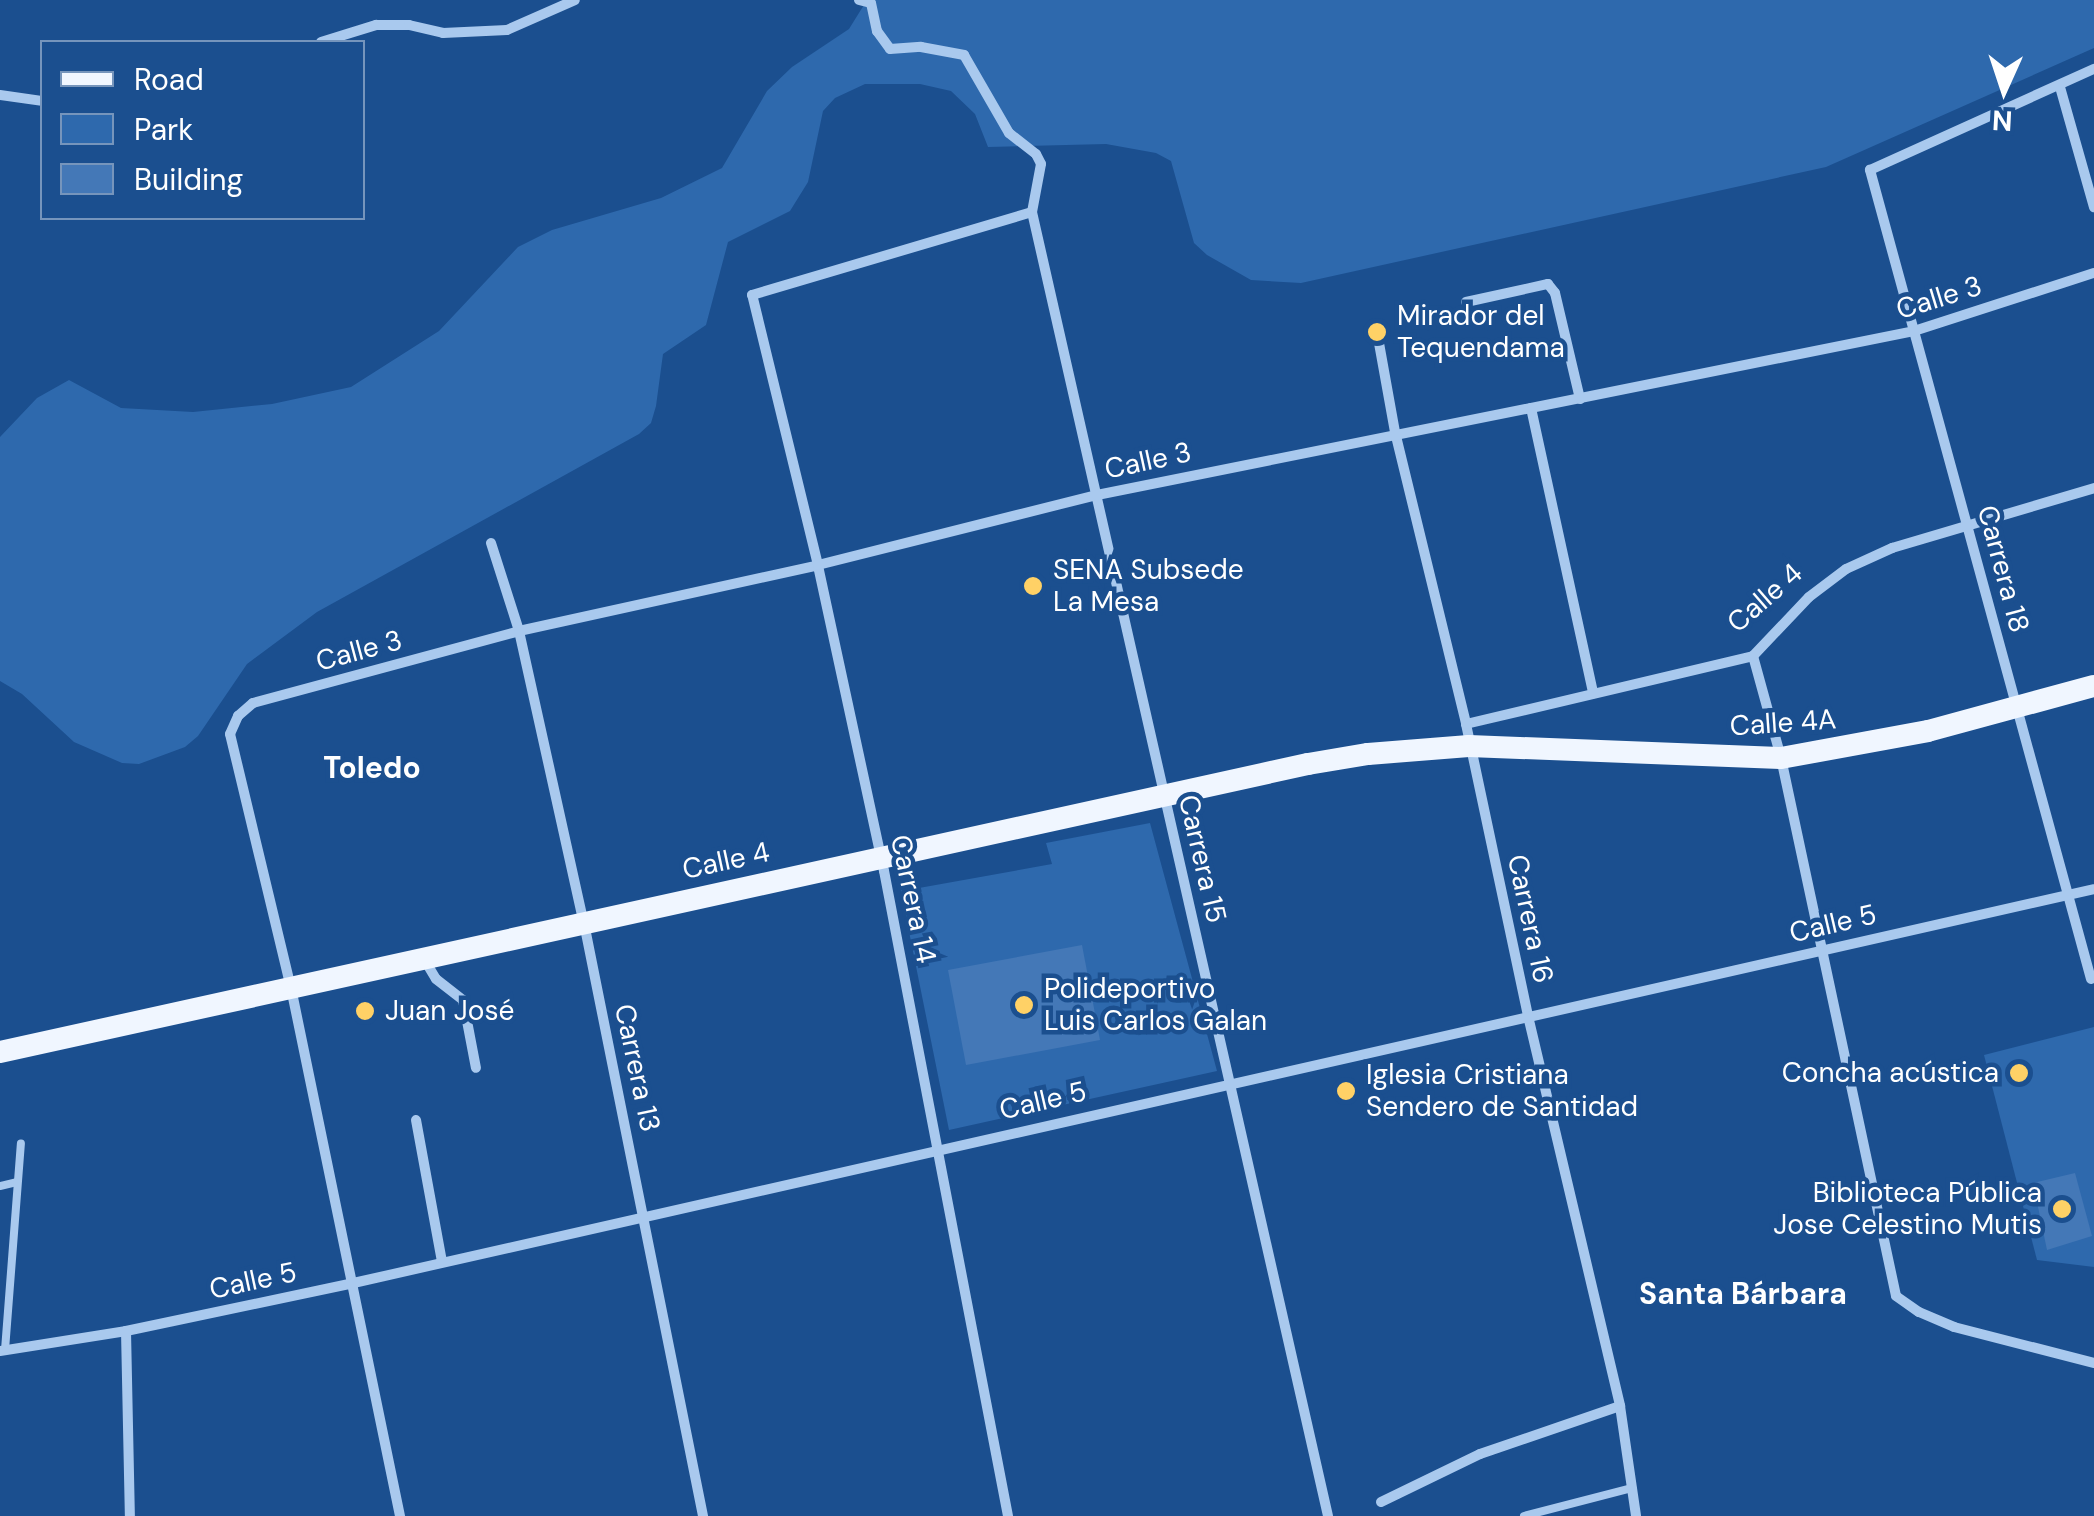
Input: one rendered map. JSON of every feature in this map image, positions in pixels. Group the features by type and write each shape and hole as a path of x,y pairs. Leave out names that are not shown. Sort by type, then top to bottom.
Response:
{"main road":[{"name":"Calle 4A","path":"1468,735 1782,758 1928,731 2094,686"},
{"name":"Calle 4","path":"0,1052 1164,794 1468,735"}],"street":[{"path":"327,40 376,25 443,33 506,30 575,0"},
{"path":"859,0 871,3 877,31 890,49 920,47 964,56 1009,133 1036,154 1041,164 1032,212"},
{"path":"2094,69 2060,87 2094,207"},
{"name":"Carrera 18","path":"2060,87 1870,170 2091,979"},
{"path":"0,95 40,101"},
{"name":"Carrera 14","path":"1008,1516 881,857 818,564 752,295 1032,212"},
{"name":"Carrera 15","path":"1032,212 1328,1516"},
{"name":"Calle 3","path":"291,988 230,734 238,716 253,703 519,631 818,564 1096,494 1914,331 2094,272"},
{"path":"1466,302 1548,284 1554,292 1580,399"},
{"name":"Carrera 16","path":"1376,332 1395,432 1620,1406 1636,1516"},
{"path":"1531,408 1593,693"},
{"name":"Calle 4","path":"1468,735 1593,693 1753,656 1809,597 1846,569 1892,548 2094,488"},
{"name":"Carrera 13","path":"492,543 519,631 584,923 646,1216 703,1516"},
{"path":"1753,656 1782,758 1896,1296 1919,1312 1954,1326 2094,1363"},
{"name":"Calle 5","path":"2,1351 126,1331 349,1284 2094,889"},
{"path":"424,958 436,979 462,1000 476,1068"},
{"path":"291,988 349,1284 400,1516"},
{"path":"416,1120 442,1262"},
{"path":"126,1331 130,1516"},
{"path":"1381,1502 1480,1454 1620,1406"}],"lane":[{"path":"2,1351 21,1144"},
{"path":"0,1186 16,1182"},
{"path":"1524,1516 1632,1488"}],"green space":[{"path":"867,0 2094,0 2094,48 1826,167 1301,283 1251,280 1207,255 1194,243 1171,161 1156,153 1106,144 988,147 975,114 951,91 920,84 865,84 835,98 823,111 808,182 790,211 728,242 706,325 663,354 651,423 639,434 317,612 247,664 198,736 185,747 139,764 122,763 74,742 22,694 0,681 0,437 37,398 69,380 121,408 193,412 272,404 351,387 439,331 518,247 552,230 661,198 722,168 767,91 792,67 849,29"},
{"path":"1150,823 1217,1071 949,1130 897,872 914,868 919,888 1052,864 1046,843"},
{"path":"2094,1027 2094,1267 2037,1260 1984,1055"}],"building":[{"name":"Polideportivo Luis Carlos Galan","path":"1082,945 1100,1040 966,1065 948,970"},
{"name":"Biblioteca Pública Jose Celestino Mutis","path":"2075,1173 2092,1236 2047,1250 2033,1183"}],"place":[{"name":"Mirador del Tequendama","path":"1377,332"},
{"name":"SENA Subsede La Mesa","path":"1033,586"},
{"name":"Polideportivo Luis Carlos Galan","path":"1024,1005"},
{"name":"Juan José","path":"365,1011"},
{"name":"Concha acústica","path":"2019,1073"},
{"name":"Iglesia Cristiana Sendero de Santidad","path":"1346,1091"},
{"name":"Biblioteca Pública Jose Celestino Mutis","path":"2062,1209"}],"district":[{"name":"Toledo","path":"372,768"},
{"name":"Santa Bárbara","path":"1743,1294"}]}
